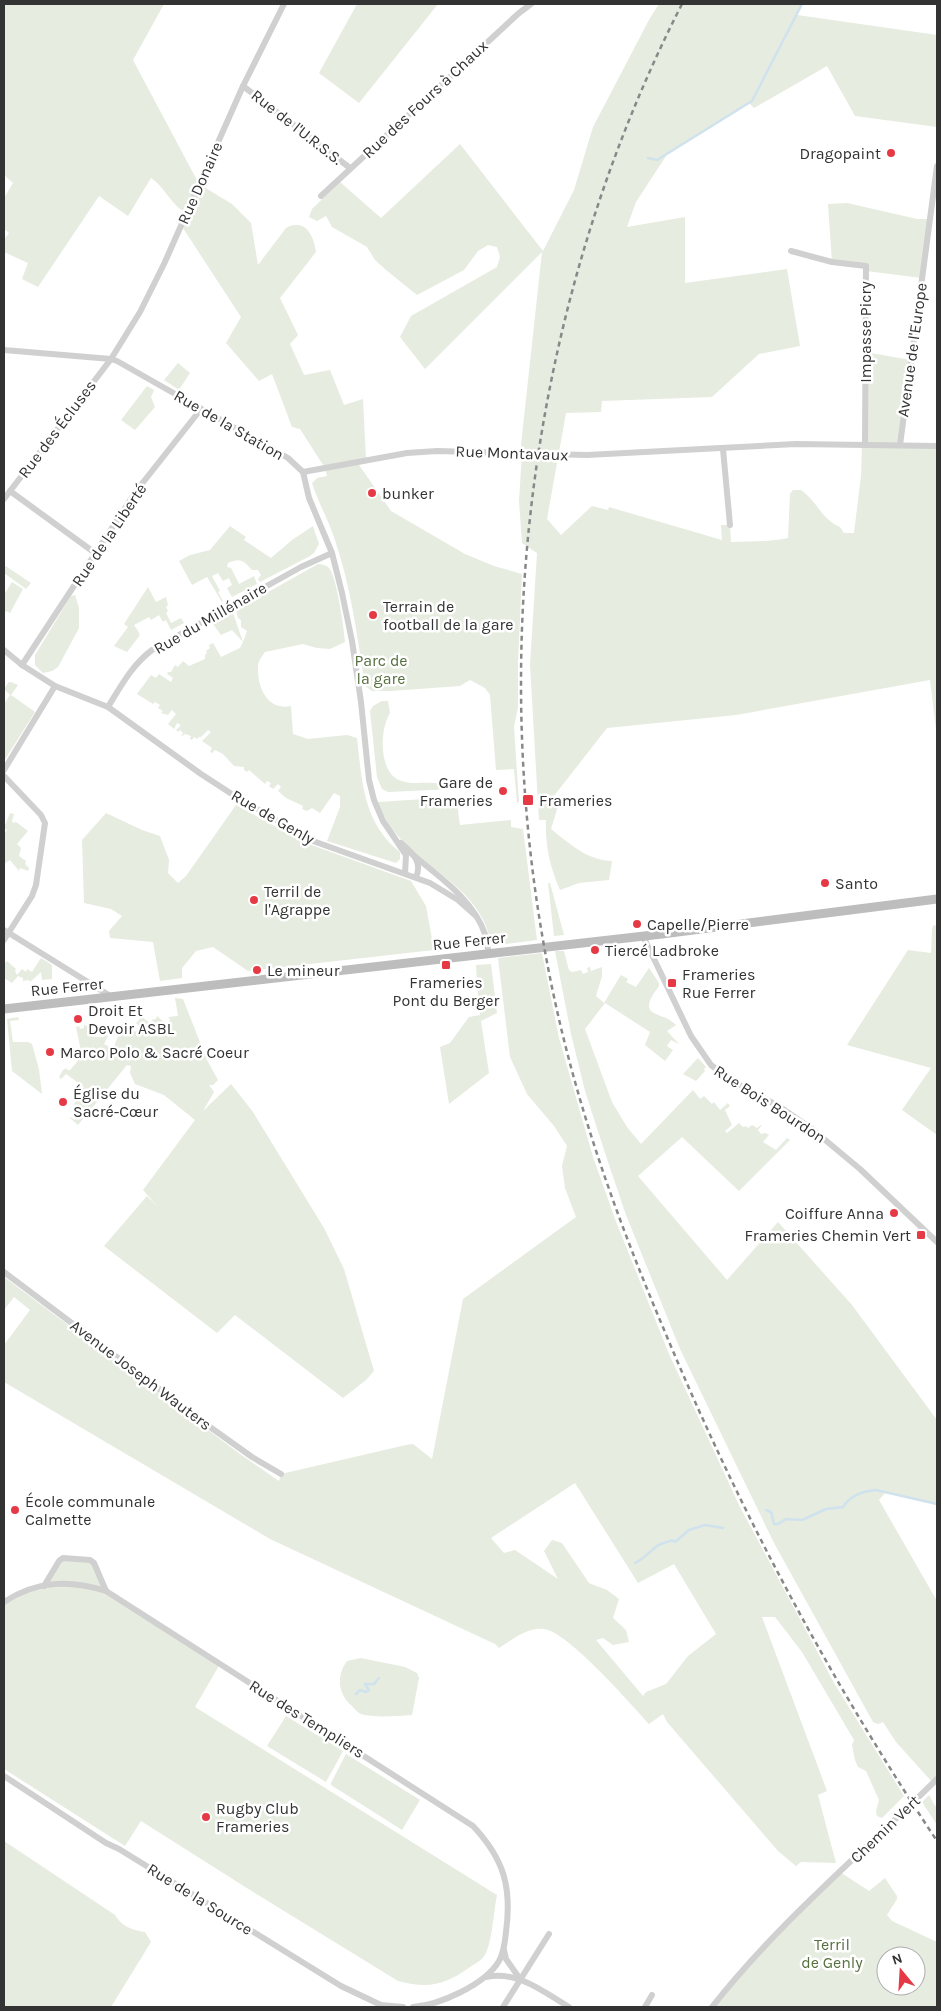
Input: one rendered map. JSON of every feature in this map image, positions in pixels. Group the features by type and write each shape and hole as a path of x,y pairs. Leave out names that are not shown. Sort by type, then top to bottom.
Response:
{"main road":[{"name":"Rue Ferrer","path":"4,1009 643,936 937,899"}],"street":[{"name":"Rue Donaire","path":"111,359 153,289 244,86 284,4"},
{"name":"Rue des Fours à Chaux","path":"321,196 531,4"},
{"name":"Rue de l'U.R.S.S.","path":"244,86 350,168"},
{"name":"Avenue de l'Europe","path":"900,445 937,166"},
{"name":"Impasse Picry","path":"791,251 832,262 866,266 865,444"},
{"path":"4,350 111,359"},
{"name":"Rue de la Station","path":"111,359 288,458 303,472"},
{"name":"Rue des Écluses","path":"4,499 111,359"},
{"name":"Rue de la Liberté","path":"22,665 137,490 202,409"},
{"name":"Rue Montavaux","path":"303,472 437,450 587,456 796,444 937,446"},
{"path":"723,449 730,525"},
{"path":"303,472 309,498 332,553 342,593 360,692 369,780 374,800 383,820 406,855 405,873"},
{"path":"10,491 96,553"},
{"name":"Rue du Millénaire","path":"108,707 130,672 152,650 318,558 332,553"},
{"name":"Rue de Genly","path":"4,650 22,665 55,686 108,707 201,774 296,832 325,846 416,877 444,890 476,916"},
{"path":"4,770 55,686"},
{"path":"4,776 41,815 45,823 36,885 32,896 7,931 4,940"},
{"path":"392,835 458,892 476,916 486,935 488,954"},
{"path":"412,854 418,861 419,866 416,877"},
{"path":"7,931 112,997"},
{"name":"Rue Bois Bourdon","path":"643,936 691,1036 711,1066 732,1081 780,1107 812,1129 854,1162 937,1242"},
{"name":"Avenue Joseph Wauters","path":"4,1272 203,1422 252,1457 281,1474"},
{"path":"44,1586 59,1561 63,1558 90,1560 94,1563 106,1591"},
{"name":"Rue des Templiers","path":"4,1602 15,1595 59,1583 84,1584 106,1591 473,1826 492,1850 498,1861 506,1885 509,1910 499,1962 483,1977"},
{"name":"Rue de la Source","path":"4,1776 106,1843 136,1859 341,1986 382,2005 403,2007"},
{"name":"Chemin Vert","path":"712,2007 758,1952 937,1779"},
{"path":"502,2007 549,1934"},
{"path":"504,1943 506,1959 520,1979"},
{"path":"413,2007 450,1998 483,1977 501,1975 520,1979 569,2007"},
{"path":"644,2007 652,1995"}],"green space":[{"name":"Parc de la gare","path":"4,4 164,4 133,60 199,184 232,204 251,223 258,265 286,228 298,225 311,234 316,252 280,298 298,335 290,344 304,375 330,370 344,405 363,399 366,460 357,462 391,511 465,554 494,566 522,574 518,707 514,727 519,802 517,803 514,769 496,770 490,695 485,688 470,680 460,686 391,691 372,691 365,686 345,574 332,530 312,483 317,478 327,476 325,468 300,429 292,427 272,374 259,381 226,343 241,317 181,225 186,213 151,178 128,216 99,196 38,287 22,279 28,263 4,252 4,240 9,233 4,229 4,198 13,183 4,175"},
{"path":"357,4 438,4 359,103 319,73"},
{"path":"659,4 802,4 797,15 937,35 937,127 855,116 827,66 754,108 749,103 668,153 636,202 627,227 685,217 685,283 787,269 800,346 759,354 712,397 602,401 601,412 566,413 547,519 561,535 592,506 608,510 609,507 722,540 721,525 730,525 731,542 774,540 788,538 790,494 793,490 801,490 828,520 840,527 844,533 854,533 861,476 865,352 911,360 900,445 937,446 937,737 930,680 736,715 607,728 550,801 559,803 551,829 587,854 595,858 612,861 609,880 579,883 560,890 549,856 546,820 539,820 530,665 537,553 522,543 519,501 521,445 542,252 425,369 400,337 411,316 497,267 500,257 497,247 488,245 478,251 464,270 417,295 375,260 367,247 332,227 326,216 317,221 309,217 312,209 340,182 381,218 460,144 543,251 574,190 593,127"},
{"path":"847,203 917,219 930,219 922,278 866,271 865,266 832,262 828,204"},
{"path":"178,363 190,373 179,390 164,380"},
{"path":"147,386 154,390 151,397 155,407 135,430 121,420"},
{"path":"230,526 246,537 244,540 271,558 292,540 313,526 319,544 310,556 260,582 258,579 261,575 258,570 252,570 239,560 228,563 227,567 231,568 239,584 254,576 257,584 232,597 227,588 232,585 229,578 223,581 218,573 212,576 220,591 218,592 222,602 207,577 192,585 179,561 190,555 210,550"},
{"path":"318,564 329,568 335,582 345,642 330,649 303,644 265,652 258,664 259,682 265,696 270,701 283,707 291,706 293,734 308,739 347,735 357,738 366,800 378,828 400,852 400,859 396,863 327,841 340,807 340,796 334,793 320,813 312,808 307,811 302,809 303,806 286,798 278,791 281,787 278,784 273,789 269,786 271,783 267,781 265,784 249,770 247,772 244,770 244,767 234,766 223,754 215,750 212,753 210,752 212,748 202,741 211,732 208,730 201,737 197,739 194,737 192,740 190,739 191,736 185,734 181,737 183,733 180,730 178,732 176,730 181,725 177,723 174,729 168,724 176,714 172,710 168,715 161,713 163,711 158,708 160,705 155,702 153,704 137,694 151,675 156,678 159,674 171,682 173,678 167,674 171,672 175,665 178,667 183,661 189,666 205,659 206,651 210,648 209,645 213,643 221,657 240,648 247,631 241,627 241,620 238,618 236,610"},
{"path":"4,565 31,583 26,589 4,573"},
{"path":"12,582 23,589 10,613 6,611 4,613 4,595"},
{"path":"148,587 156,602 166,597 168,611 166,613 171,623 181,618 184,623 171,630 166,620 163,622 159,615 151,620 149,617 134,625 140,634 137,633 140,635 127,652 114,646 128,627 124,624"},
{"path":"75,595 79,608 79,628 58,667 43,673 35,665 35,655 71,596"},
{"path":"233,613 243,642 232,630 221,635 213,624"},
{"path":"9,682 18,685 11,695 35,712 4,761 4,704 10,695 4,689"},
{"path":"382,701 388,701 390,713 384,729 383,749 387,768 392,775 399,780 408,782 457,786 454,789 388,792 382,789 377,777 370,711 373,706"},
{"path":"456,797 460,825 511,820 511,827 523,829 537,940 492,946 486,926 466,896 397,835 388,824 378,802"},
{"path":"236,805 306,843 411,881 426,906 434,950 248,971 213,947 196,951 182,968 182,978 160,981 153,942 110,938 109,931 122,916 111,909 84,903 82,840 106,813 142,830 160,836 169,860 168,873 178,883 186,876"},
{"path":"10,813 14,814 13,823 16,822 28,831 17,844 21,848 19,856 26,861 25,864 29,868 28,871 20,868 19,871 10,860 4,864 4,835 7,830 4,828"},
{"path":"548,883 550,883 564,935 554,936"},
{"path":"934,925 937,926 937,1135 902,1110 931,1068 847,1045 908,950 931,953 932,928"},
{"path":"555,951 564,951 569,970 572,972 581,970 583,974 588,972 587,968 590,967 591,971 602,967 602,976 596,996 604,1003 621,975 628,979 626,982 636,987 649,968 659,983 649,1004 650,1009 676,1025 667,1031 679,1044 671,1040 667,1046 673,1050 665,1061 645,1045 650,1032 605,1003 585,1029 612,1102 627,1127 641,1144 693,1090 700,1099 704,1096 712,1104 714,1102 720,1110 728,1103 730,1106 725,1110 732,1125 725,1131 727,1133 739,1123 743,1127 746,1126 748,1128 752,1125 757,1128 762,1125 758,1130 761,1134 769,1135 763,1142 776,1150 787,1138 790,1140 739,1191 682,1137 638,1176 727,1280 778,1222 852,1305 937,1420 937,1504 886,1492 879,1500 937,1601 937,1779 933,1783 896,1742 883,1722 878,1724 873,1722 774,1543 680,1349 626,1215 585,1091 571,1034"},
{"path":"542,953 559,1038 593,1157 615,1219 669,1354 739,1505 834,1683 904,1796 882,1818 877,1816 876,1811 879,1800 866,1771 858,1767 855,1760 852,1745 854,1740 802,1652 775,1617 762,1617 827,1791 818,1795 836,1863 801,1862 796,1866 778,1851 667,1722 663,1714 649,1724 599,1670 555,1633 544,1629 532,1630 499,1648 495,1644 270,1539 4,1382 4,1345 30,1310 14,1297 4,1310 4,1277 240,1454 279,1481 281,1474 406,1445 413,1444 432,1459 463,1299 576,1217 565,1188 562,1166 567,1146 554,1126 527,1094 510,1057 498,958","holes":["575,1483 638,1583 674,1564 716,1634 688,1656 666,1684 646,1692 643,1696 596,1640 603,1638 613,1645 629,1642 626,1630 613,1618 619,1599 607,1590 589,1583 562,1543 552,1540 544,1551 558,1579 515,1550 504,1553 491,1538"]},
{"path":"41,958 52,965 52,979 42,980 41,972 30,982 29,980 23,981 23,978 18,976 12,983 4,978 4,964 7,961 16,969 17,975 22,969 26,972 27,969 32,972"},
{"path":"491,964 497,1013 481,1021 489,1073 449,1104 440,1047 450,1043 469,1017 480,1015 479,1004 483,1004 486,1000 481,996 478,998 476,965"},
{"path":"175,998 183,999 207,1060 218,1080 213,1085 209,1085 214,1092 203,1111 231,1084 253,1112 324,1228 344,1269 374,1371 366,1380 343,1398 235,1315 217,1333 104,1246 147,1196 158,1207 143,1190 195,1120 164,1095 135,1084 130,1073 131,1066 127,1065 78,1125 70,1117 75,1120 82,1112 74,1104 84,1087 66,1074 61,1079 59,1077 63,1070 67,1068 67,1070 70,1070 82,1056 76,1027 84,1028 84,1025 91,1027 93,1037 108,1036 104,1044 113,1049 118,1036 114,1025 123,1024 123,1021 128,1028 136,1032 139,1026 136,1023 142,1017 150,1023 148,1026 152,1029 156,1023 151,1020 156,1019 157,1016 165,1023 169,1022 170,1019 168,1017 178,1016"},
{"path":"18,1017 19,1020 10,1021 13,1042 28,1042 32,1044 39,1069 42,1094 12,1071 7,1019"},
{"path":"698,1058 706,1067 705,1071 696,1081 683,1074"},
{"path":"90,1560 106,1591 220,1664 195,1707 497,1895 489,1943 482,1959 453,1978 436,1984 419,1985 398,1981 141,1821 125,1846 4,1769 4,1602 44,1586 59,1561"},
{"path":"361,1658 405,1667 417,1673 419,1678 412,1715 372,1716 361,1714 347,1701 341,1690 341,1673 347,1661"},
{"path":"286,1716 343,1751 326,1782 267,1746"},
{"path":"346,1754 420,1800 402,1830 331,1785"},
{"path":"929,1795 935,1806 937,1805 937,1825 922,1802"},
{"path":"4,1841 115,1915 124,1925 131,1929 145,1932 151,1942 111,2007 4,2007"},
{"name":"Terril de Genly","path":"840,1872 869,1891 885,1878 897,1896 887,1915 892,1921 937,1942 937,2007 712,2007 738,1975"}],"waterway":[{"path":"648,158 657,160 752,101 802,4"},
{"path":"766,1510 771,1512 774,1524 778,1524 786,1519 802,1520 826,1509 843,1507 857,1495 876,1490 937,1504"},
{"path":"635,1563 659,1545 672,1540 675,1542 689,1530 705,1525 723,1528"},
{"path":"356,1694 360,1690 366,1692 369,1690 365,1684 374,1684 379,1678"}],"railway":[{"path":"682,4 629,121 586,242 554,367 533,494 522,623 523,751 534,880 556,1006 577,1090 617,1212 665,1332 724,1464 755,1529 789,1593 860,1719 937,1841"}],"place":[{"name":"Dragopaint","path":"891,153"},
{"name":"bunker","path":"372,493"},
{"name":"Terrain de football de la gare","path":"373,615"},
{"name":"Gare de Frameries","path":"503,791"},
{"name":"Frameries","path":"528,800"},
{"name":"Santo","path":"825,883"},
{"name":"Terril de l'Agrappe","path":"254,900"},
{"name":"Capelle/Pierre","path":"637,924"},
{"name":"Tiercé Ladbroke","path":"595,950"},
{"name":"Frameries Pont du Berger","path":"446,965"},
{"name":"Le mineur","path":"257,970"},
{"name":"Frameries Rue Ferrer","path":"672,983"},
{"name":"Droit Et Devoir ASBL","path":"78,1019"},
{"name":"Marco Polo & Sacré Coeur","path":"50,1052"},
{"name":"Église du Sacré-Cœur","path":"63,1102"},
{"name":"Coiffure Anna","path":"894,1213"},
{"name":"Frameries Chemin Vert","path":"921,1235"},
{"name":"École communale Calmette","path":"15,1510"},
{"name":"Rugby Club Frameries","path":"206,1817"}]}
